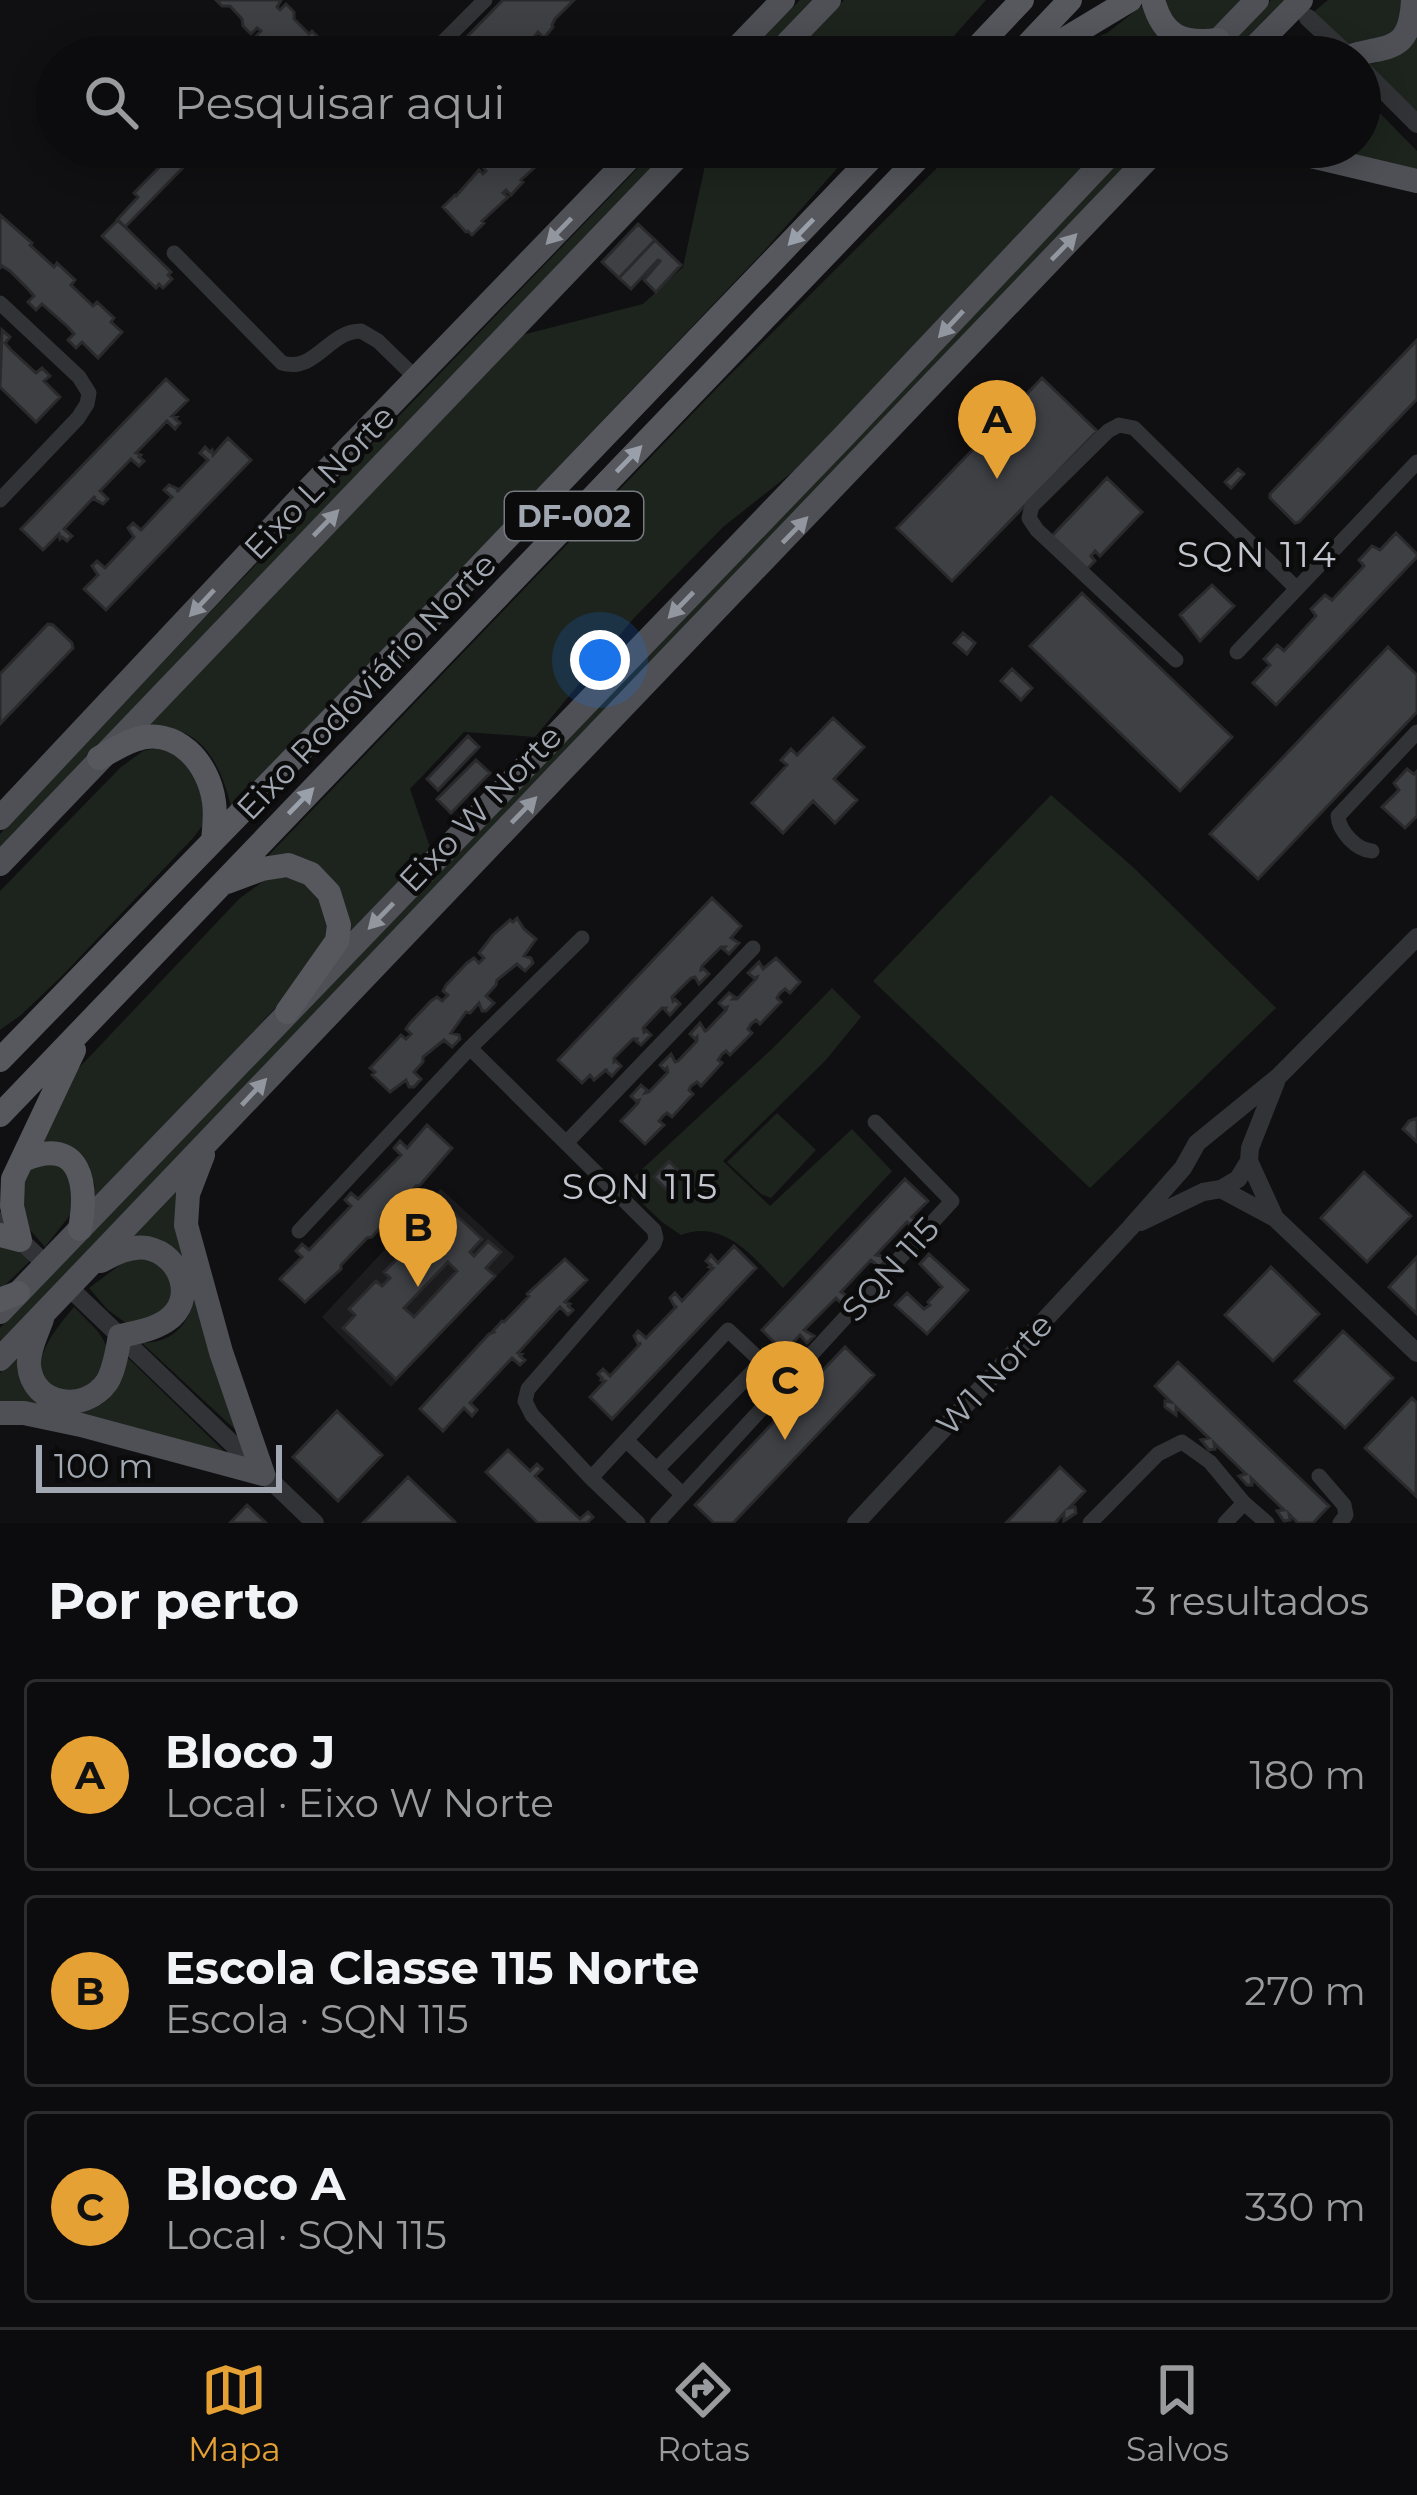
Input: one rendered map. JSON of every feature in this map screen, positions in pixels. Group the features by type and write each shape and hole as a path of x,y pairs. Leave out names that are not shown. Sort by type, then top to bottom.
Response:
{"highway":[{"path":"980,36 997,0"},
{"path":"987,36 1022,0"},
{"path":"1036,36 1070,0"},
{"path":"1070,36 1130,0"},
{"path":"1153,0 1164,26 1176,36"},
{"name":"Eixo Rodoviário Norte","path":"0,1060 862,168"},
{"name":"Eixo Rodoviário Norte","path":"0,1115 909,168"},
{"path":"99,758 134,740 153,736 176,741 207,772 215,804 213,841"},
{"path":"220,886 262,869 288,865 311,874 329,892 339,925 337,941 287,1012"},
{"path":"0,1038 39,1018"},
{"path":"19,1244 10,1192 13,1179 87,1024"},
{"path":"23,1160 50,1153 73,1163 84,1186 80,1228"}],"main road":[{"path":"748,36 783,0"},
{"path":"794,36 829,0"},
{"path":"1222,36 1257,0"},
{"path":"1381,51 1395,44 1408,28 1413,0"},
{"path":"1273,36 1304,9"},
{"name":"Eixo L Norte","path":"0,818 620,168"},
{"name":"Eixo L Norte","path":"0,864 667,168"},
{"name":"Eixo W Norte","path":"6,1302 1098,168"},
{"name":"Eixo W Norte","path":"0,1359 1139,168"},
{"path":"1362,168 1417,181"},
{"path":"212,1137 188,1194 186,1225 262,1474"},
{"path":"44,1313 30,1371 50,1399 72,1404 106,1383 119,1336 146,1331 179,1309 183,1294 179,1269 147,1248 131,1248 88,1267"},
{"path":"0,1413 81,1425 262,1474"}],"street":[{"path":"449,36 485,0"},
{"path":"1304,9 1329,36"},
{"path":"1381,89 1417,124"},
{"path":"174,253 282,363 306,363 341,334 361,331 378,341 417,380"},
{"path":"0,303 80,377 89,394 77,418 0,500"},
{"path":"1176,660 1029,518 1032,506 1108,431 1119,425 1134,428 1297,589"},
{"path":"1237,652 1417,462"},
{"path":"1372,851 1365,851 1346,835 1338,816 1417,732"},
{"path":"1417,937 1278,1077 1197,1143 1183,1168 1187,1180 1275,1218 1417,1353"},
{"path":"299,1231 470,1048 582,938"},
{"path":"567,1142 753,947"},
{"path":"470,1048 654,1230 653,1244 528,1389 525,1401 532,1415 638,1523"},
{"path":"1212,1191 1238,1179 1278,1077"},
{"name":"SQN 115","path":"657,1523 952,1201 875,1122"},
{"path":"1213,1131 1237,1130 1247,1139 1275,1218"},
{"name":"W1 Norte","path":"858,1522 1183,1168"},
{"name":"W1 Norte","path":"1130,1228 1212,1191"},
{"path":"0,1221 19,1244"},
{"path":"78,1296 315,1523"},
{"path":"591,1478 728,1330 762,1362 792,1375"},
{"path":"657,1469 762,1362"},
{"path":"626,1440 683,1495"},
{"path":"1090,1523 1158,1454 1176,1443 1188,1445 1210,1462 1267,1523"},
{"path":"1319,1476 1344,1505 1346,1515 1340,1523"},
{"path":"1225,1523 1244,1503"}],"shaded area":[{"path":"800,0 818,0 784,36 765,36"},
{"path":"844,0 986,0 954,36 809,36"},
{"path":"1160,0 1244,0 1214,30 1173,28"},
{"path":"1271,0 1289,0 1255,36 1237,36"},
{"path":"1328,0 1402,0 1401,33 1381,40 1381,36 1339,36 1311,14"},
{"path":"1148,1 1185,36 1100,36"},
{"path":"1417,22 1417,114 1381,81 1381,60 1401,46"},
{"path":"1381,114 1417,151 1417,176 1381,167"},
{"path":"638,168 657,168 0,855 0,834"},
{"path":"704,168 837,168 232,810 213,760 196,740 171,729 142,729 522,335 643,304 683,267"},
{"path":"937,168 1087,168 795,470 723,527 633,619 535,737 464,732 410,789 432,853 349,937 347,911 267,857 717,388"},
{"path":"1111,168 1129,168 0,1346 0,1328"},
{"path":"156,748 173,751 200,775 209,817 62,976 0,1030 0,891 121,767"},
{"path":"1051,795 1135,869 1276,1008 1090,1188 873,981"},
{"path":"265,880 302,880 315,888 331,928 325,950 94,1204 89,1168 35,1150 75,1072 240,898"},
{"path":"832,988 861,1017 825,1061 723,1161 770,1206 852,1129 892,1171 783,1288 738,1245 712,1232 681,1235 624,1186"},
{"path":"777,1113 816,1150 771,1198 727,1162"},
{"path":"37,1164 67,1165 78,1205 45,1247 30,1230 19,1185 27,1170"},
{"path":"184,1184 242,1436 142,1343 165,1339 181,1326 191,1308 192,1278 179,1252 128,1242"},
{"path":"441,1189 515,1257 391,1387 322,1317"},
{"path":"0,1239 33,1258 0,1290"},
{"path":"149,1253 175,1270 176,1307 130,1326 89,1288 132,1256"},
{"path":"74,1307 103,1338 108,1366 105,1379 69,1398 38,1373 46,1346"},
{"path":"23,1350 74,1414 112,1396 126,1356 231,1458 0,1405 0,1373"}],"building":[{"path":"216,0 281,0 280,10 286,4 294,19 317,36 256,36 261,31 257,28 251,34 230,6"},
{"path":"503,0 574,0 546,36 538,32 535,36 468,36"},
{"path":"158,168 183,168 125,227 117,220 138,197 134,193"},
{"path":"484,168 534,168 511,195 506,190 503,193 508,197 472,235 443,207 479,170 486,171"},
{"path":"0,215 54,267 57,263 75,280 71,285 93,306 97,302 114,318 111,322 122,332 98,358 82,342 76,348 68,340 74,334 68,327 42,304 36,310 28,302 34,296 28,289 10,271 0,268"},
{"path":"118,220 171,272 172,279 163,288 159,284 156,288 102,236"},
{"path":"638,224 655,240 619,278 602,262"},
{"path":"655,240 681,265 656,292 644,280 658,260 631,289 619,278"},
{"path":"2,330 10,337 5,343 11,350 36,373 42,368 50,376 44,381 60,397 36,422 0,387"},
{"path":"1417,340 1417,399 1295,523 1270,494"},
{"path":"1042,378 1097,431 952,581 897,528"},
{"path":"166,379 188,400 172,416 180,423 175,429 167,421 136,453 144,461 139,466 131,459 100,491 108,499 103,504 95,496 64,529 72,536 67,541 59,534 43,550 21,529"},
{"path":"228,438 251,460 106,610 84,589 98,575 92,566 97,561 105,568 134,537 128,528 133,523 141,530 172,497 164,490 169,485 177,492 208,460 200,453 205,447 213,455"},
{"path":"1238,469 1244,474 1231,488 1225,482"},
{"path":"1107,478 1142,512 1100,556 1095,551 1091,556 1095,561 1086,570 1051,537"},
{"path":"1396,533 1417,557 1276,705 1253,683 1270,665 1264,659 1277,645 1284,651 1316,616 1311,609 1325,595 1332,600 1364,566 1359,560 1372,546 1380,550"},
{"path":"1212,585 1234,606 1200,641 1180,615"},
{"path":"1082,593 1232,737 1180,791 1030,646"},
{"path":"48,624 73,648 0,724 0,674"},
{"path":"963,633 975,643 967,654 954,643"},
{"path":"1388,647 1417,675 1417,712 1258,879 1210,834"},
{"path":"1012,669 1032,688 1021,700 1001,681"},
{"path":"833,718 864,747 834,779 857,800 835,823 813,801 783,833 752,803 787,765 781,760 791,749 797,755"},
{"path":"468,736 479,747 438,790 427,779"},
{"path":"476,760 490,773 451,813 437,799"},
{"path":"1407,769 1417,771 1417,816 1405,828 1382,807 1399,790 1394,783"},
{"path":"712,898 741,926 731,938 739,943 729,954 721,947 702,966 709,974 699,984 691,978 672,997 680,1004 670,1015 662,1008 643,1028 651,1035 641,1045 633,1039 614,1058 621,1066 612,1076 607,1069 582,1083 558,1060"},
{"path":"517,918 536,939 524,956 533,963 525,971 517,964 497,980 486,996 494,1003 486,1011 479,1003 466,1012 451,1033 460,1039 452,1047 444,1040 423,1057 414,1072 421,1079 414,1087 406,1080 390,1092 370,1068 401,1035 406,1039 411,1034 406,1029 410,1023 431,1001 437,997 442,1001 448,995 443,991 446,985 474,958 479,963 484,958 479,953 493,935"},
{"path":"776,958 800,982 790,993 785,989 780,993 781,1002 760,1024 756,1020 751,1024 752,1033 730,1055 722,1054 718,1060 722,1063 701,1086 697,1082 691,1086 693,1094 672,1117 663,1116 659,1121 664,1125 645,1144 621,1121 638,1103 631,1096 641,1085 649,1092 668,1072 660,1065 671,1054 678,1061 697,1041 690,1034 700,1023 705,1031 726,1010 719,1003 729,993 737,999 757,977 748,973 759,962 763,969"},
{"path":"1417,1118 1417,1142 1403,1129"},
{"path":"427,1125 452,1148 305,1302 280,1279 302,1257 296,1251 302,1244 309,1250 351,1206 345,1200 351,1193 358,1199 401,1155 394,1148 400,1141 407,1148"},
{"path":"669,1161 682,1175 667,1190 654,1177"},
{"path":"1364,1172 1411,1216 1367,1262 1321,1218"},
{"path":"905,1179 928,1201 912,1217 921,1223 915,1229 907,1222 876,1255 884,1262 879,1267 871,1260 841,1292 850,1298 843,1305 836,1298 804,1330 814,1336 807,1343 800,1335 784,1352 762,1330"},
{"path":"453,1212 482,1239 470,1252 474,1256 488,1241 501,1252 486,1268 495,1276 396,1379 343,1328 355,1315 349,1309 376,1281 382,1286 390,1278 384,1272 400,1256 406,1262 426,1240 420,1235 435,1219 441,1224","holes":["448,1262 457,1271 414,1317 404,1308"]},
{"path":"734,1246 756,1268 612,1419 590,1397 605,1381 598,1374 603,1369 610,1376 641,1343 634,1336 638,1331 646,1338 677,1306 670,1298 675,1293 682,1301 713,1268 706,1261 711,1255 718,1263"},
{"path":"929,1254 968,1290 927,1334 895,1305 907,1293 924,1309 942,1287 920,1264"},
{"path":"1417,1257 1417,1314 1389,1287"},
{"path":"565,1259 587,1280 565,1302 573,1310 568,1315 560,1307 518,1353 525,1360 520,1365 512,1358 470,1403 477,1410 472,1416 464,1408 443,1431 420,1409"},
{"path":"1271,1267 1319,1314 1273,1361 1225,1315"},
{"path":"1343,1331 1393,1378 1345,1428 1295,1381"},
{"path":"845,1347 874,1375 733,1523 714,1523 695,1505"},
{"path":"1178,1362 1329,1506 1313,1523 1298,1523 1289,1514 1290,1520 1284,1521 1277,1511 1284,1510 1251,1478 1252,1485 1247,1485 1239,1476 1246,1474 1214,1443 1215,1449 1209,1450 1201,1440 1209,1438 1176,1407 1176,1415 1165,1407 1165,1401 1171,1402 1155,1386"},
{"path":"1412,1398 1417,1403 1416,1496 1365,1448"},
{"path":"337,1411 382,1455 338,1501 293,1457"},
{"path":"508,1450 530,1471 537,1464 542,1469 535,1476 580,1519 588,1512 593,1517 587,1523 538,1523 486,1472"},
{"path":"1060,1467 1085,1491 1069,1508 1075,1507 1076,1513 1064,1521 1064,1513 1055,1523 1006,1523"},
{"path":"408,1477 455,1522 455,1523 363,1523"},
{"path":"247,1505 266,1523 230,1523"}],"place":[{"name":"Bloco J","path":"997,479"},
{"name":"Escola Classe 115 Norte","path":"418,1287"},
{"name":"Bloco A","path":"785,1440"}],"district":[{"name":"SQN 114","path":"1258,554"},
{"name":"SQN 115","path":"641,1186"}]}
